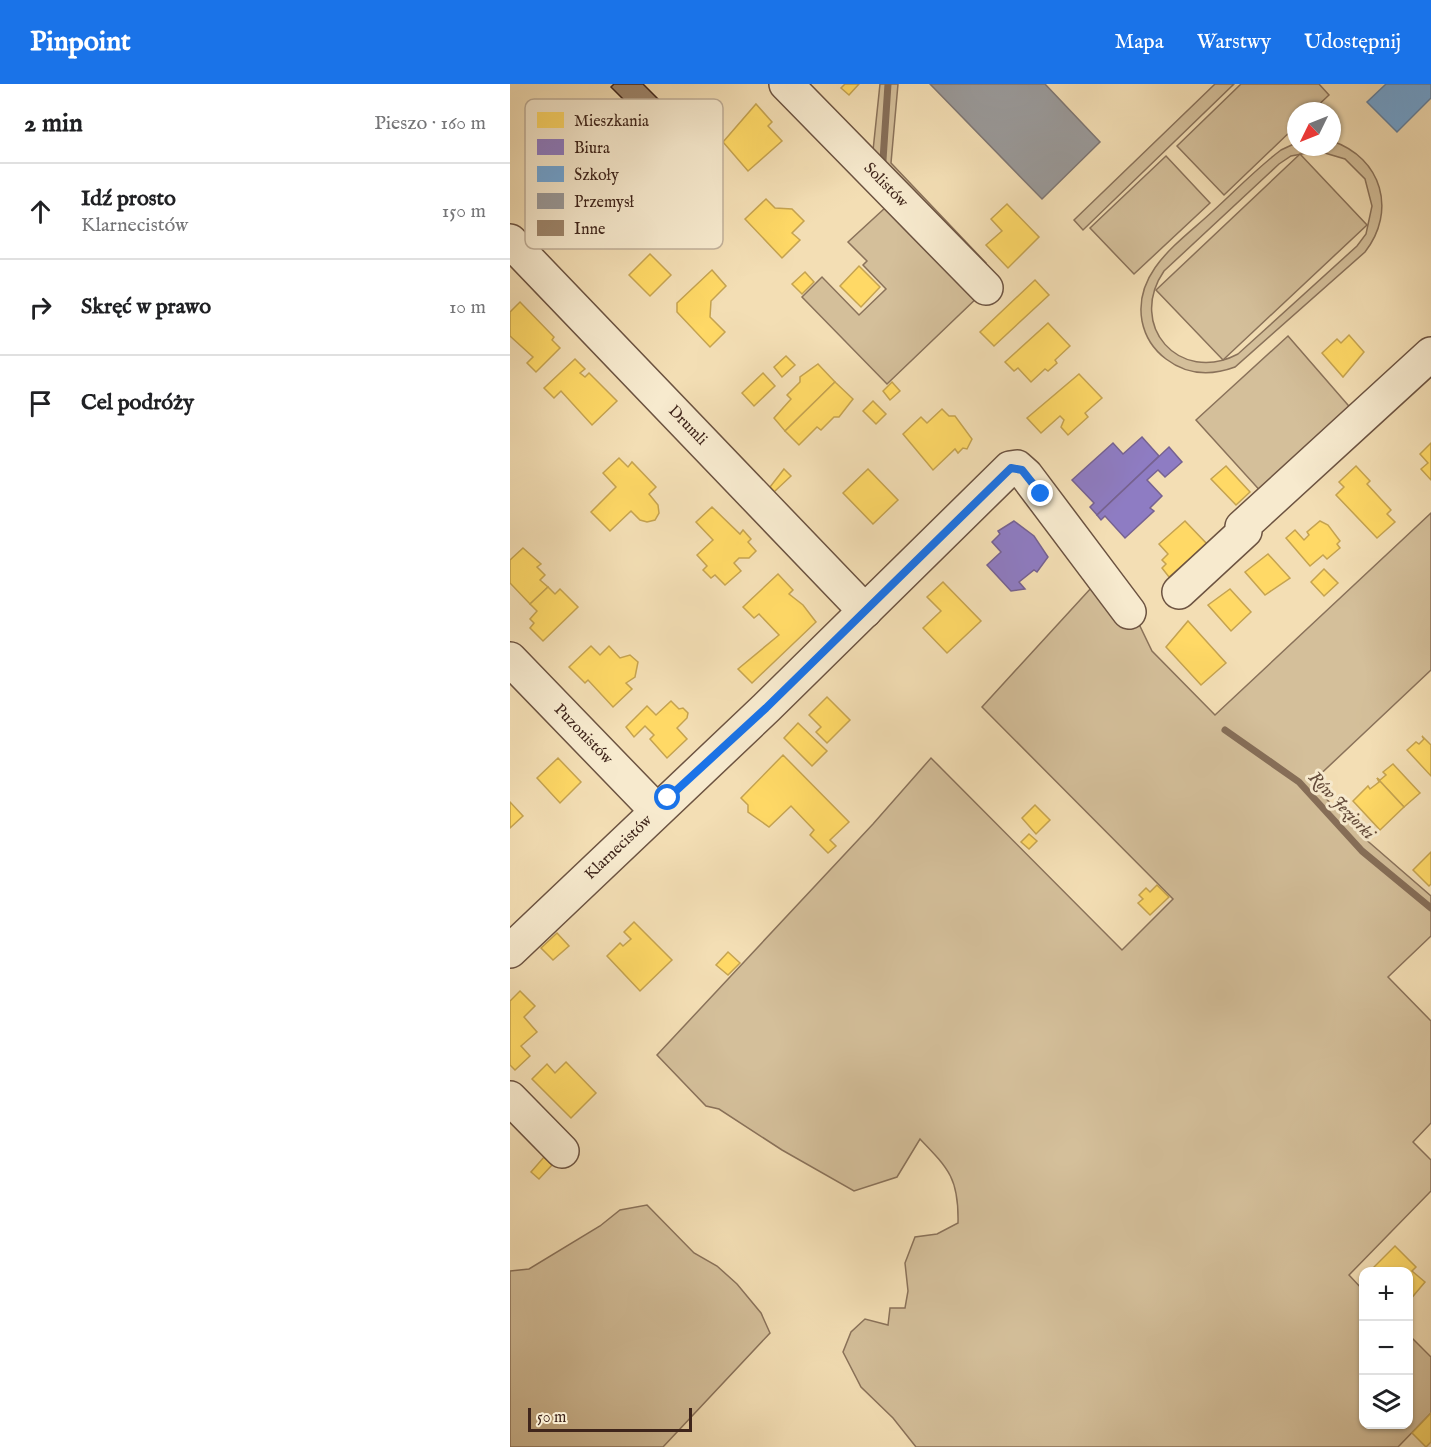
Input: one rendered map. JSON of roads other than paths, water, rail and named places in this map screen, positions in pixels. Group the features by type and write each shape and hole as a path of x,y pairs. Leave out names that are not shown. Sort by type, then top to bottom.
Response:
{"street":[{"name":"Solistów","path":"786,84 986,288"},
{"name":"Drumli","path":"510,242 865,611"},
{"path":"1179,592 1245,531 1242,527 1431,354"},
{"name":"Klarnecistów","path":"510,951 766,708 1011,468 1017,467 1026,475 1130,612"},
{"name":"Puzonistów","path":"510,659 656,810"},
{"path":"510,1098 562,1151"}],"waterway":[{"name":"Rów Jeziorki","path":"883,160 888,84"},
{"name":"Rów Jeziorki","path":"1225,730 1299,782 1362,851 1431,908"}]}
